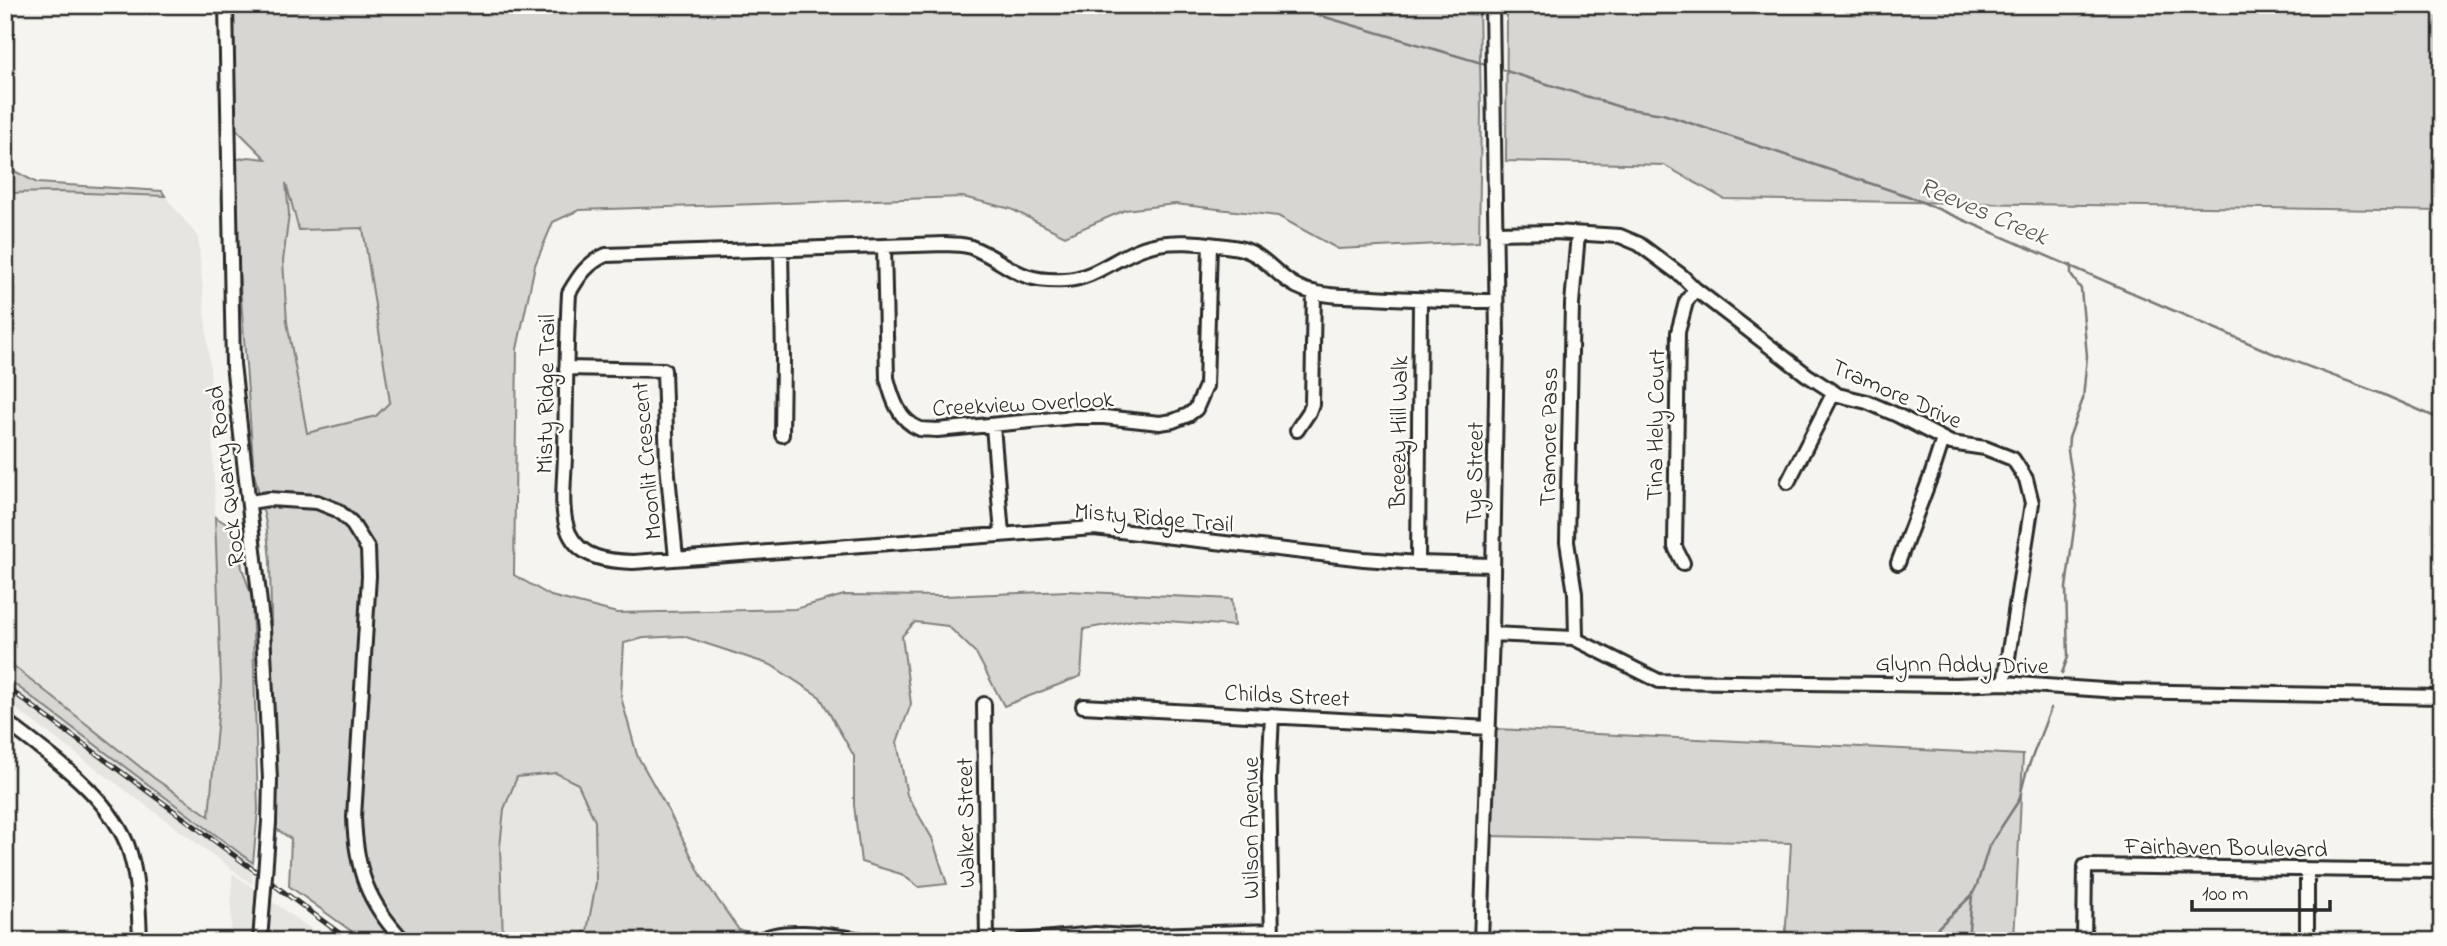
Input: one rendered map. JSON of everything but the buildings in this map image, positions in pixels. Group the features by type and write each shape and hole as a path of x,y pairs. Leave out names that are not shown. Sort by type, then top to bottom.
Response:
{"street":[{"name":"Rock Quarry Road","path":"226,5 233,364 263,630 270,780 260,941"},
{"name":"Tye Street","path":"1481,941 1493,565 1496,301 1492,5"},
{"name":"Tramore Drive","path":"1495,233 1555,232 1620,236 1639,244 1807,375 1834,392 1897,415 1951,443 1984,447 2013,459 2026,480 2032,503 2004,683"},
{"name":"Tramore Pass","path":"1573,638 1576,636 1575,593 1567,542 1572,304 1578,234"},
{"name":"Misty Ridge Trail","path":"1493,565 1418,563 1231,545 1094,528 633,562 607,561 592,556 570,534 565,516 566,368 569,293 580,274 594,260 621,253 945,244 969,246 1014,272 1035,280 1067,280 1089,275 1121,257 1160,243 1210,245 1246,249 1262,257 1301,289 1323,295 1496,301"},
{"name":"Creekview Overlook","path":"884,246 887,379 892,400 900,413 920,429 993,426 1075,417 1160,423 1188,415 1196,409 1206,386 1210,245"},
{"path":"780,250 782,435"},
{"name":"Tina Hely Court","path":"1683,563 1675,547 1676,372 1678,332 1686,302 1695,289"},
{"path":"1297,430 1312,404 1314,292"},
{"name":"Breezy Hill Walk","path":"1418,563 1420,300"},
{"name":"Moonlit Crescent","path":"566,368 664,370 667,464 676,558"},
{"path":"1788,482 1834,392"},
{"path":"993,426 1002,534"},
{"path":"1898,563 1943,439"},
{"path":"250,502 269,499 317,502 337,510 351,522 368,549 369,576 354,817 355,846 360,873 370,895 384,919 404,941"},
{"name":"Glynn Addy Drive","path":"1492,635 1573,638 1658,681 1956,685 2004,683 2118,691 2442,697"},
{"name":"Walker Street","path":"984,704 987,941"},
{"name":"Childs Street","path":"1083,706 1489,728"},
{"name":"Wilson Avenue","path":"1272,715 1269,779 1272,936"},
{"path":"5,721 64,766 102,804 127,844 135,881 140,941"},
{"name":"Fairhaven Boulevard","path":"2084,941 2085,866 2442,871"},
{"path":"2307,870 2307,941"},
{"path":"760,940 780,934 819,934 869,941"},
{"path":"1021,941 1096,934 1125,939 1272,936"}],"shaded area":[{"path":"232,5 1479,5 1479,242 1338,249 1278,216 1175,204 1125,210 1065,236 1011,209 963,197 579,210 553,222 535,265 517,349 514,575 551,596 617,613 795,609 844,595 944,596 1067,591 1232,599 1234,626 1139,619 1084,629 1081,676 1004,706 976,653 948,626 915,622 902,636 911,704 897,742 907,795 932,838 947,884 919,887 901,874 861,862 854,805 854,756 820,697 771,665 683,636 644,638 624,643 621,697 637,755 702,877 739,930 806,941 563,941 587,931 596,883 595,821 578,784 556,773 517,777 504,809 500,847 503,941 365,941 289,886 291,839 275,828 270,560 266,523 254,473 233,191 234,160 248,157 266,159 234,127","holes":["286,183 299,230 363,228 390,402 376,416 307,433 287,322 283,261 289,214"]},
{"path":"1507,5 2442,5 2442,211 1724,199 1664,165 1506,161"},
{"path":"5,166 37,183 162,191 165,196 5,193"},
{"path":"284,177 363,228 390,402 376,416 307,433 287,322 283,261 289,214"},
{"path":"5,193 165,196 198,237 210,369 221,682 209,817 154,778 5,659"},
{"path":"215,517 230,526 237,537 242,568 252,597 258,810 253,863 5,677 5,659 154,778 209,816 221,682"},
{"path":"5,677 253,863 252,884 5,701"},
{"path":"1496,729 2023,755 2014,941 1785,941 1791,843 1490,836"},
{"path":"556,773 578,784 595,821 596,883 587,931 563,941 503,941 500,847 504,809 517,777"},
{"path":"232,873 328,941 231,941"}],"waterway":[{"name":"Reeves Creek","path":"1284,5 1485,64"},
{"name":"Reeves Creek","path":"1500,69 1623,108 1663,114 1908,196 2272,353 2382,394 2442,420"},
{"path":"2062,673 2068,657 2066,588 2077,506 2068,451 2069,438 2083,399 2087,356 2081,289 2071,275 2071,265"},
{"path":"1924,941 1972,895 1989,846 2019,800 2026,773 2051,708"},
{"path":"1968,941 1972,895"}],"railway":[{"path":"5,686 350,941"}]}
